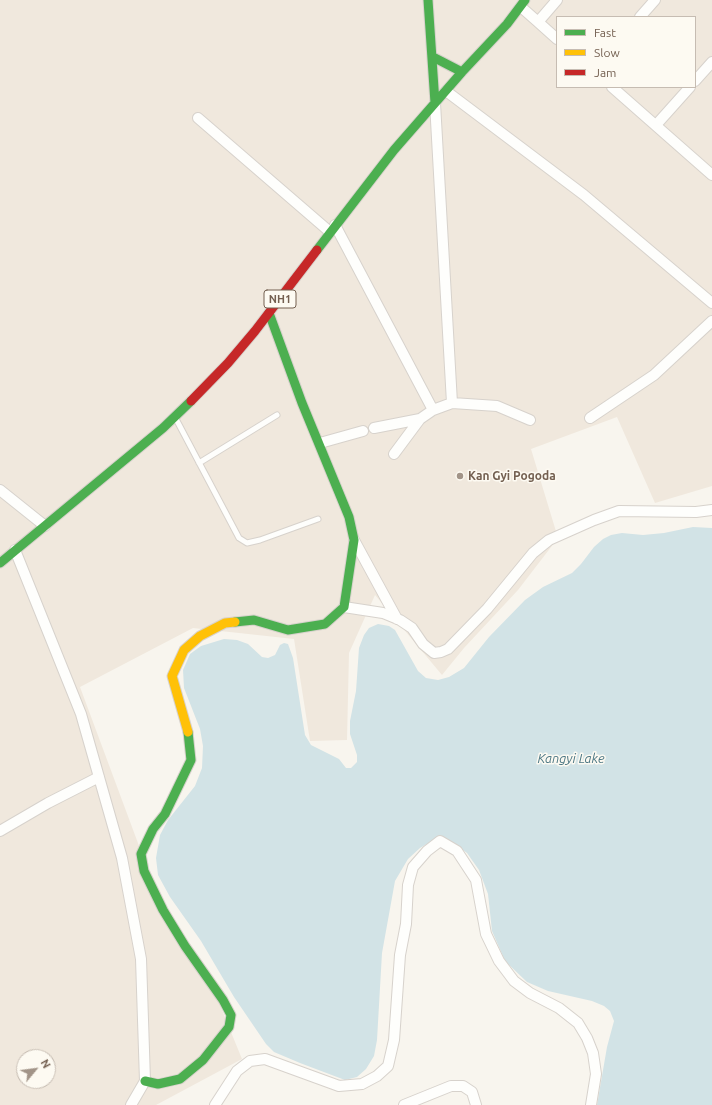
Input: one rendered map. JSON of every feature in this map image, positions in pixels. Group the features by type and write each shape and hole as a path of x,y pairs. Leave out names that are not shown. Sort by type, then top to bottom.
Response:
{"main road":[{"path":"428,0 435,102"},
{"name":"NH1","path":"0,563 175,417 228,363 269,313 332,228 394,150 435,102 507,24 523,4"},
{"path":"433,57 462,72"},
{"path":"145,1081 158,1084 180,1079 203,1060 229,1027 231,1015 223,1000 185,946 163,910 144,871 141,854 153,830 166,814 191,760 189,734 172,676 184,650 200,636 225,622 254,620 288,630 325,624 344,607 354,540 349,517 320,443 302,403 269,313"}],"street":[{"path":"538,22 557,0"},
{"path":"641,16 655,0"},
{"path":"523,4 538,22 556,38"},
{"path":"696,80 712,62"},
{"path":"613,88 712,175"},
{"path":"656,125 689,88"},
{"path":"446,91 584,195 712,303"},
{"path":"435,102 452,403"},
{"path":"198,118 332,228 433,410"},
{"path":"590,418 654,375 712,321"},
{"path":"394,454 420,419 433,410 452,403 497,406 530,420"},
{"path":"374,428 420,419"},
{"path":"320,443 363,432"},
{"path":"0,490 44,526"},
{"path":"344,607 383,613 397,619 412,628 423,644 434,653 441,652 448,649 487,609 533,553 549,540 594,520 619,511 696,512 712,510"},
{"path":"354,540 397,619"},
{"path":"15,550 81,714 122,858 141,959 145,1081 131,1105"},
{"path":"0,831 48,803 99,777"},
{"path":"215,1105 237,1071 250,1061 265,1059 339,1086 362,1084 377,1076 388,1066 394,1040 400,955 406,924 408,885 413,867 427,851 440,841 457,851 476,880 486,934 499,961 514,980 530,993 558,1008 578,1023 587,1038 594,1053 596,1074 591,1105"},
{"path":"404,1105 451,1086 463,1086 472,1092 476,1105"}],"lane":[{"path":"199,463 276,415"},
{"path":"175,417 238,538 247,543 260,540 318,519"}],"shaded area":[{"path":"0,0 712,0 712,486 655,503 617,417 531,449 558,538 518,590 464,648 442,675 375,595 349,653 347,740 310,741 294,639 193,628 80,687 158,897 208,976 242,1059 156,1105 0,1105"}],"water":[{"name":"Kangyi Lake","path":"693,527 712,528 712,1105 597,1105 607,1047 614,1021 610,1011 604,1006 592,1001 548,991 527,982 505,961 492,931 488,894 479,870 467,853 455,844 444,840 432,841 420,848 408,859 395,881 382,953 377,1040 374,1056 366,1069 357,1077 345,1080 274,1052 266,1044 234,997 201,941 170,897 158,875 156,858 160,835 168,820 195,786 202,768 203,746 200,729 184,688 183,670 190,654 201,646 224,639 237,640 248,644 262,657 268,658 275,655 280,645 284,643 288,644 293,658 305,735 311,745 339,759 346,768 351,768 357,762 357,755 350,734 350,721 356,691 359,648 364,635 369,628 378,624 389,626 395,630 418,671 426,678 438,680 449,677 464,668 489,637 525,600 543,587 572,573 594,547 603,539 611,535 622,533 643,535 664,533"}],"traffic: fast":[{"path":"428,0 435,103"},
{"path":"317,250 394,150 462,72 507,24 525,0"},
{"path":"433,57 462,72"},
{"path":"235,622 254,620 288,630 325,624 344,607 354,540 349,517 302,403 269,313"},
{"path":"0,563 163,428 191,401"},
{"path":"145,1081 158,1084 180,1079 203,1060 229,1027 231,1015 223,1000 185,946 163,910 144,871 141,854 153,829 165,814 191,760 188,732"}],"traffic: slow":[{"path":"188,732 172,676 184,650 200,636 225,623 235,622"}],"traffic: jam":[{"path":"191,401 228,363 255,331 317,250"}],"place":[{"name":"Kan Gyi Pogoda","path":"460,476"}]}
